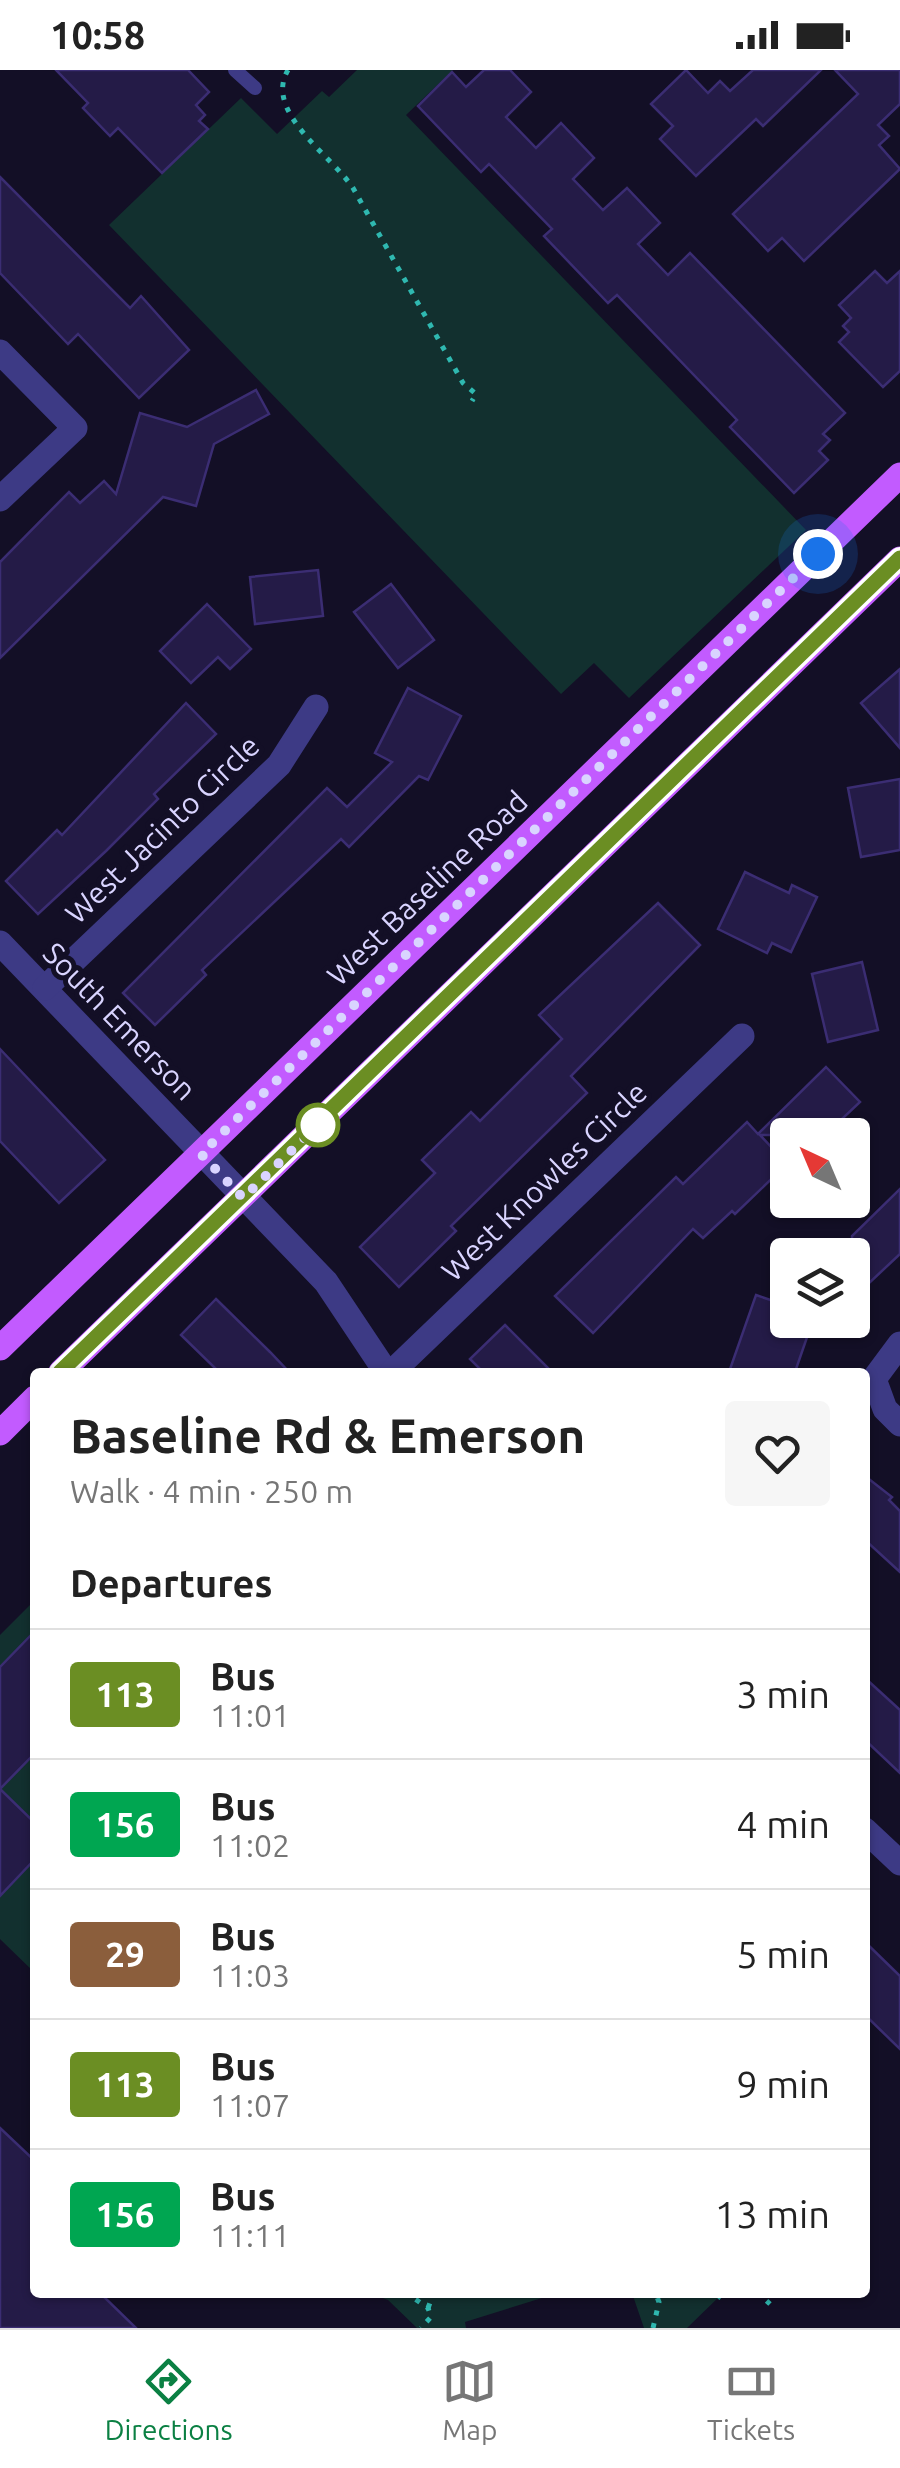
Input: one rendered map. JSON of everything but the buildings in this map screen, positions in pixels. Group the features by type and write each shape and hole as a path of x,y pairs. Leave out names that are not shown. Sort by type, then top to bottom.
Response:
{"main road":[{"name":"West Baseline Road","path":"0,1348 900,475"},
{"path":"64,1368 900,558"},
{"path":"0,1433 30,1403"}],"street":[{"path":"0,352 76,428 0,499"},
{"name":"West Jacinto Circle","path":"44,988 280,764 316,707"},
{"name":"South Emerson","path":"0,943 326,1282 386,1368"},
{"name":"West Knowles Circle","path":"393,1368 742,1036"},
{"path":"900,1344 874,1379 885,1409 900,1424"},
{"path":"870,1835 900,1863"}],"lane":[{"path":"235,70 254,88"}],"path":[{"path":"288,70 281,90 286,110 338,165 354,188 463,383 476,394 472,401"},
{"path":"417,2298 431,2317 421,2328"},
{"path":"428,2308 432,2298"},
{"path":"653,2328 657,2298"},
{"path":"764,2298 770,2304"}],"green space":[{"path":"357,70 453,70 406,115 806,530 629,698 594,663 561,694 109,225 241,98 277,134 322,91 329,97"},
{"path":"30,1605 30,1636 0,1667 0,1635"},
{"path":"0,1749 20,1768 30,1758 30,1818 0,1789"},
{"path":"30,1864 30,1968 0,1939 0,1896"},
{"path":"383,2298 542,2298 465,2322 466,2328 417,2328"},
{"path":"634,2298 718,2298 687,2328 644,2328"}],"bus line":[{"name":"113","path":"64,1368 900,558"}],"route":[{"path":"318,1125 324,1119 243,1198 201,1154 818,554"}]}
